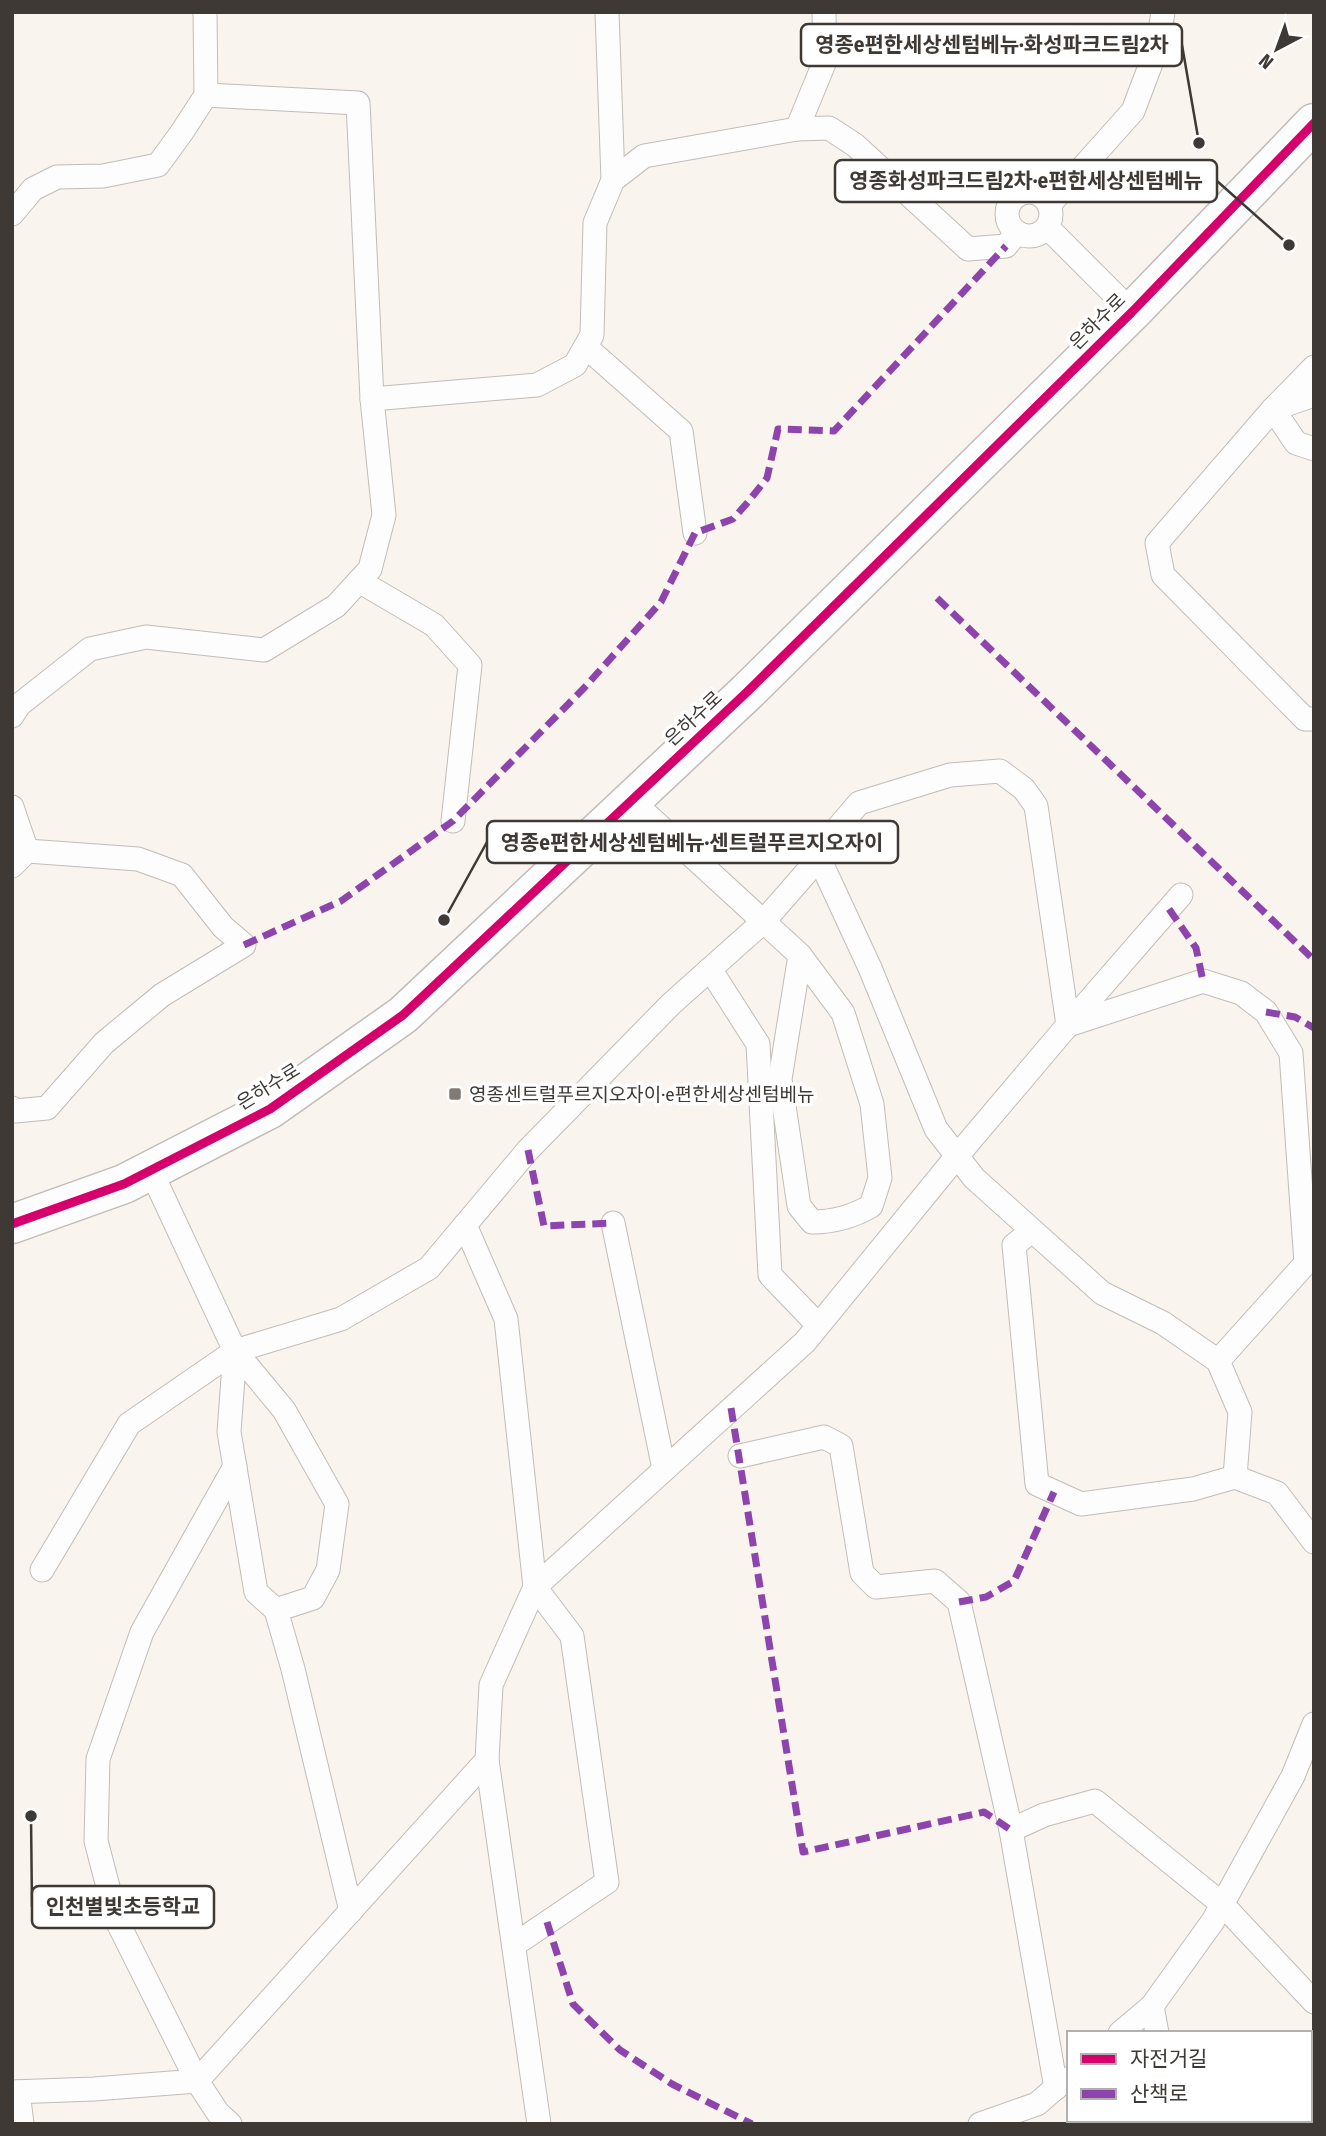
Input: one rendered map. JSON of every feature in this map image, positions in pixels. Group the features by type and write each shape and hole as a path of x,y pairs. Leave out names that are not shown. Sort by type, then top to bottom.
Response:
{"street":[{"name":"은하수로","path":"12,1224 124,1184 270,1109 402,1015 747,692 1132,312 1314,123"}],"lane":[{"path":"12,214 33,189 57,177 103,176 158,164 206,95 205,12"},
{"path":"372,399 537,385 575,365 586,347 592,335 595,223 613,180 607,12"},
{"path":"797,129 825,61 824,12"},
{"path":"1132,312 1048,216 1038,195 1018,195 1007,212 1010,225 1017,232 1027,236 1034,235 1048,216 1133,111 1158,46 1163,12"},
{"path":"12,716 19,705 90,649 146,637 264,650 336,606 370,569 384,515 372,399 358,103 206,95"},
{"path":"613,180 644,156 797,129 830,128 855,145 968,249 1006,246 1017,232"},
{"path":"586,347 681,430 695,533"},
{"path":"1314,366 1273,409 1157,543 1163,575 1305,719 1314,719"},
{"path":"1273,409 1314,395"},
{"path":"1273,409 1296,443 1314,449"},
{"path":"359,581 434,625 470,665 453,821"},
{"path":"43,1570 129,1424 235,1351 341,1319 429,1268 528,1150 671,1003 764,921 819,858 830,837 859,803 950,775 1000,771 1024,789 1036,806 1068,1024"},
{"path":"631,800 800,955 843,1013 872,1104 880,1178 872,1206 855,1216 829,1222 812,1222 799,1206 780,1079 800,955"},
{"path":"12,807 20,859 138,859 182,875 223,927 244,945 162,995 104,1043 47,1108 15,1111 12,1108"},
{"path":"819,858 870,968 936,1129 974,1178 1101,1293 1163,1323 1218,1361 1240,1412 1235,1477"},
{"path":"539,2124 487,1760 491,1685 535,1587 805,1342 1068,1024 1181,895"},
{"path":"710,969 758,1044 771,1275 818,1325"},
{"path":"1068,1024 1203,981 1241,993 1266,1013 1291,1053 1310,1262 1218,1361"},
{"path":"151,1171 235,1351 284,1410 337,1504 328,1570 313,1598 276,1610"},
{"path":"613,1223 664,1469"},
{"path":"465,1225 506,1319 535,1587 572,1636 607,1882 514,1945"},
{"path":"1032,1231 1014,1245 1037,1484 1081,1504 1193,1489 1235,1477 1277,1493 1314,1542"},
{"path":"235,1351 229,1432 256,1592 276,1610 293,1669 351,1911"},
{"path":"740,1456 824,1437 841,1446 862,1573 876,1587 935,1581 959,1602 1011,1830 1062,2082 1037,2104 1013,2118 980,2124"},
{"path":"230,2124 218,2113 197,2081 117,1920 96,1841 97,1759 142,1632 234,1466"},
{"path":"1123,2031 1152,2006 1213,1921 1293,1776 1314,1724"},
{"path":"22,2124 15,2092 197,2081 487,1760"},
{"path":"1011,1830 1044,1815 1095,1801 1222,1904 1314,2002"},
{"path":"1152,2006 1157,2031"}],"marked path":[{"path":"244,945 341,901 453,821 585,687 661,602 695,533 733,519 748,502 767,478 778,429 834,431 1006,246"},
{"path":"937,598 1314,960"},
{"path":"1169,909 1196,948 1203,981"},
{"path":"1266,1012 1295,1017 1314,1028"},
{"path":"528,1150 544,1226 613,1223"},
{"path":"731,1408 803,1852 984,1812 1011,1830"},
{"path":"959,1602 986,1597 1014,1581 1054,1492"},
{"path":"547,1922 573,2004 620,2050 672,2084 752,2124"}],"cycle path":[{"path":"12,1224 124,1184 270,1109 403,1015 747,692 1132,312 1314,123"}],"place":[{"name":"영종e편한세상센텀베뉴·화성파크드림2차","path":"1199,143"},
{"name":"영종화성파크드림2차·e편한세상센텀베뉴","path":"1289,245"},
{"name":"영종e편한세상센텀베뉴·센트럴푸르지오자이","path":"444,920"},
{"name":"영종센트럴푸르지오자이·e편한세상센텀베뉴","path":"455,1094"},
{"name":"인천별빛초등학교","path":"31,1816"}]}
